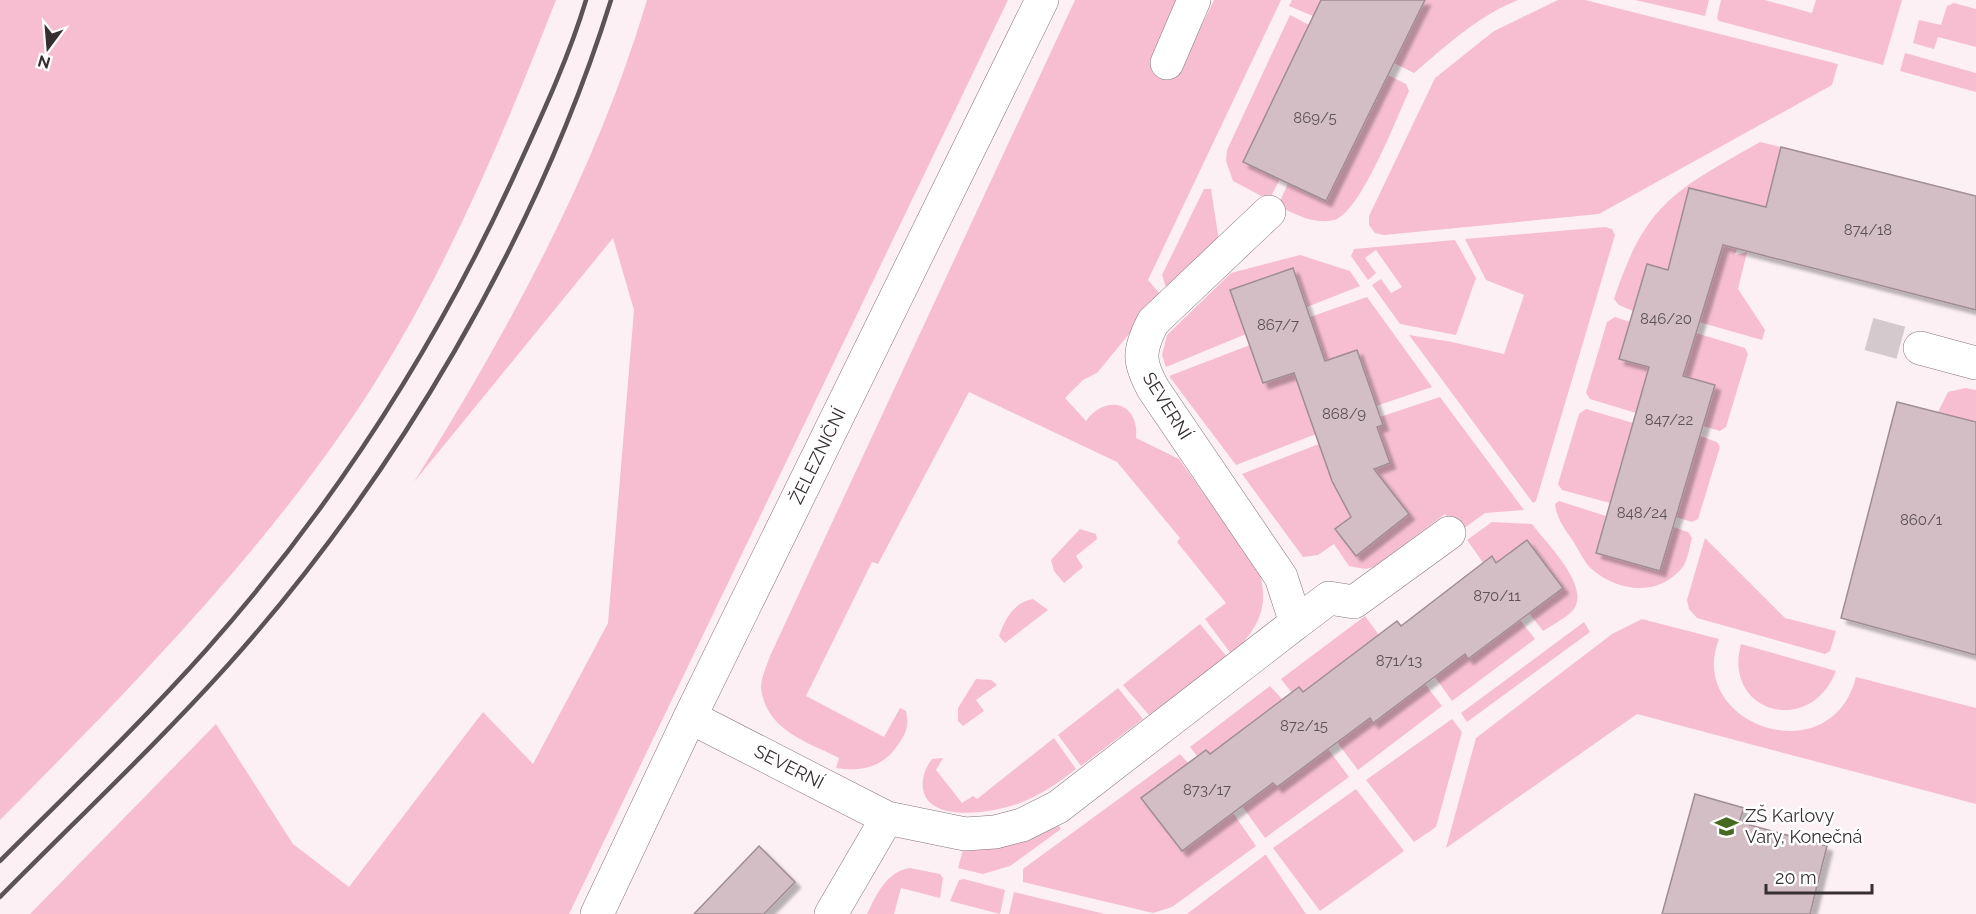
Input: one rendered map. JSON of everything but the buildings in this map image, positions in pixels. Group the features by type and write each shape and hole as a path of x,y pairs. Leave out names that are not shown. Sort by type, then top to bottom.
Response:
{"street":[{"name":"ŽELEZNIČNÍ","path":"597,914 690,717 1042,0"},
{"path":"1167,63 1194,0"},
{"name":"SEVERNÍ","path":"1269,212 1153,322 1142,343 1141,365 1154,390 1281,578 1296,623"},
{"path":"1920,348 1976,363"},
{"name":"SEVERNÍ","path":"690,717 887,818 965,834 995,832 1022,825 1058,807 1329,598 1354,602 1449,533"},
{"path":"831,914 887,818"}],"shaded area":[{"path":"0,0 556,0 488,166 463,220 408,327 345,428 307,481 224,583 92,727 0,820"},
{"path":"647,0 1008,0 569,914 30,914 216,724 293,844 349,887 483,712 533,764 608,623 634,310 613,238 414,482 483,367 547,249 602,127"},
{"path":"1075,0 1181,0 1150,65 1178,74 1214,0 1281,0 1148,280 1161,295 1097,373 1083,380 1065,398 1086,421 1094,412 1103,407 1120,406 1133,417 1136,438 1179,459 1259,571 1263,596 1259,617 1249,636 1232,655 1205,619 1226,603 1177,542 1180,538 1117,462 969,392 878,564 872,562 806,696 884,737 900,708 906,711 906,731 894,750 880,762 864,768 836,768 839,758 790,733 770,714 764,702 761,687 763,676 770,656"},
{"path":"1292,0 1321,0 1313,16 1289,6"},
{"path":"1425,0 1518,0 1476,23 1414,73 1394,63"},
{"path":"1558,0 1585,0 1838,64 1832,85 1599,214 1384,235 1375,233 1369,225 1369,216 1435,78 1494,31"},
{"path":"1635,0 1709,0 1705,16"},
{"path":"1721,0 1765,0 1812,13 1816,0 1902,0 1883,65 1719,21 1717,18"},
{"path":"1954,3 1976,9 1976,47 1938,37 1934,49 1913,43 1919,20 1941,25 1947,6"},
{"path":"1290,15 1309,25 1243,161 1280,179 1269,200 1233,181 1226,161 1227,150"},
{"path":"1905,53 1976,73 1976,92 1900,71"},
{"path":"1388,75 1406,84 1409,91 1377,163 1355,201 1344,214 1334,220 1326,221 1305,218 1278,206 1288,183 1326,201"},
{"path":"1760,142 1781,147 1766,207 1689,188 1678,233 1737,249 1735,255 1747,252 1738,289 1765,330 1762,340 1699,322 1711,283 1648,264 1633,311 1619,305 1614,299 1626,266 1638,240 1652,219 1685,187"},
{"path":"1204,189 1211,189 1219,241 1167,291 1162,275"},
{"path":"1605,227 1612,229 1615,235 1536,501 1533,503 1409,335 1504,354 1524,295 1486,280 1465,239"},
{"path":"1455,240 1476,278 1456,335 1400,324 1372,285 1381,279 1391,293 1402,287 1376,250 1365,258 1376,273 1368,280 1351,256 1354,249"},
{"path":"1300,255 1350,271 1360,286 1307,307 1293,268 1231,290 1246,334 1166,367 1162,355 1167,335 1231,273"},
{"path":"1367,297 1432,387 1376,406 1357,350 1325,361 1310,317"},
{"path":"1615,317 1630,322 1619,359 1649,367 1636,413 1590,399 1586,393 1607,322"},
{"path":"1696,333 1745,348 1748,354 1726,427 1720,431 1703,426 1715,385 1683,376"},
{"path":"1250,345 1263,383 1294,373 1316,434 1236,465 1169,376"},
{"path":"1965,388 1976,390 1976,422 1938,412 1948,392"},
{"path":"1440,397 1524,510 1485,513 1459,532 1445,514 1374,567 1365,569 1349,566 1334,544 1318,555 1303,557 1242,474 1319,444 1332,481 1389,464 1377,427 1383,425 1380,417"},
{"path":"1586,409 1633,423 1610,503 1562,490 1558,484 1579,414"},
{"path":"1700,436 1717,442 1720,447 1698,519 1692,522 1676,517"},
{"path":"1559,501 1606,516 1596,553 1659,571 1673,527 1688,532 1692,538 1685,562 1672,578 1650,587 1627,587 1604,578 1588,565 1564,528 1555,504"},
{"path":"1492,522 1532,524 1556,553 1571,577 1576,588 1577,599 1574,609 1543,631 1529,613 1563,588 1527,540 1496,563 1493,557 1484,564 1467,540"},
{"path":"1080,529 1096,534 1097,539 1076,556 1083,567 1064,583 1054,571 1051,560"},
{"path":"1705,538 1785,618 1836,631 1830,651 1825,654 1697,618 1689,609 1687,600"},
{"path":"1033,599 1048,610 1005,643 999,636 1007,618 1015,608"},
{"path":"1365,616 1379,635 1303,692 1299,687 1292,693 1281,679"},
{"path":"1642,619 1719,639 1714,669 1723,695 1741,714 1765,727 1793,731 1819,725 1842,707 1856,677 1976,708 1976,804 1637,714 1446,848 1476,738 1612,634"},
{"path":"1520,620 1535,639 1452,701 1435,677 1465,654 1469,658"},
{"path":"1584,622 1590,632 1467,722 1461,713"},
{"path":"1200,624 1227,657 1149,715 1123,685"},
{"path":"1741,644 1836,671 1824,692 1808,705 1790,710 1772,708 1756,700 1744,686 1739,667"},
{"path":"976,679 991,680 997,685 976,700 984,711 963,726 958,721 958,708"},
{"path":"1425,684 1442,706 1358,770 1337,742 1370,718 1374,723"},
{"path":"1270,686 1282,699 1210,754 1206,750 1197,756 1190,747"},
{"path":"1118,688 1143,719 1081,766 1058,735"},
{"path":"1452,719 1462,732 1436,827 1414,842 1366,780"},
{"path":"1054,738 1076,769 1033,798 994,810 966,813 940,808 930,802 924,793 924,775 932,759 943,758 936,770 962,803 973,796 977,799"},
{"path":"1328,749 1349,777 1265,838 1242,806 1273,783 1277,787"},
{"path":"1180,754 1188,763 1142,798 1181,851 1233,813 1256,846 1172,907 1153,913 1023,882 1023,869"},
{"path":"1356,789 1404,851 1320,911 1273,848"},
{"path":"1058,825 1061,829 1010,866 983,874 958,868 963,850 1020,842"},
{"path":"1265,855 1306,914 1187,914"},
{"path":"910,868 940,874 943,878 940,898 901,888 894,914 867,914 883,885 895,874"},
{"path":"964,879 1005,890 1000,914 950,901 959,880"},
{"path":"1014,892 1105,914 1009,914"}],"tunnel":[{"path":"1869,334 1920,348"}],"railway":[{"path":"0,861 131,730 207,649 253,595 339,482 415,364 483,240 553,89 586,0"},
{"path":"0,897 228,665 289,593 403,436 454,352 501,266 543,178 580,89 611,0"}],"place":[{"name":"ZŠ Karlovy Vary, Konečná","path":"1727,826"}]}
